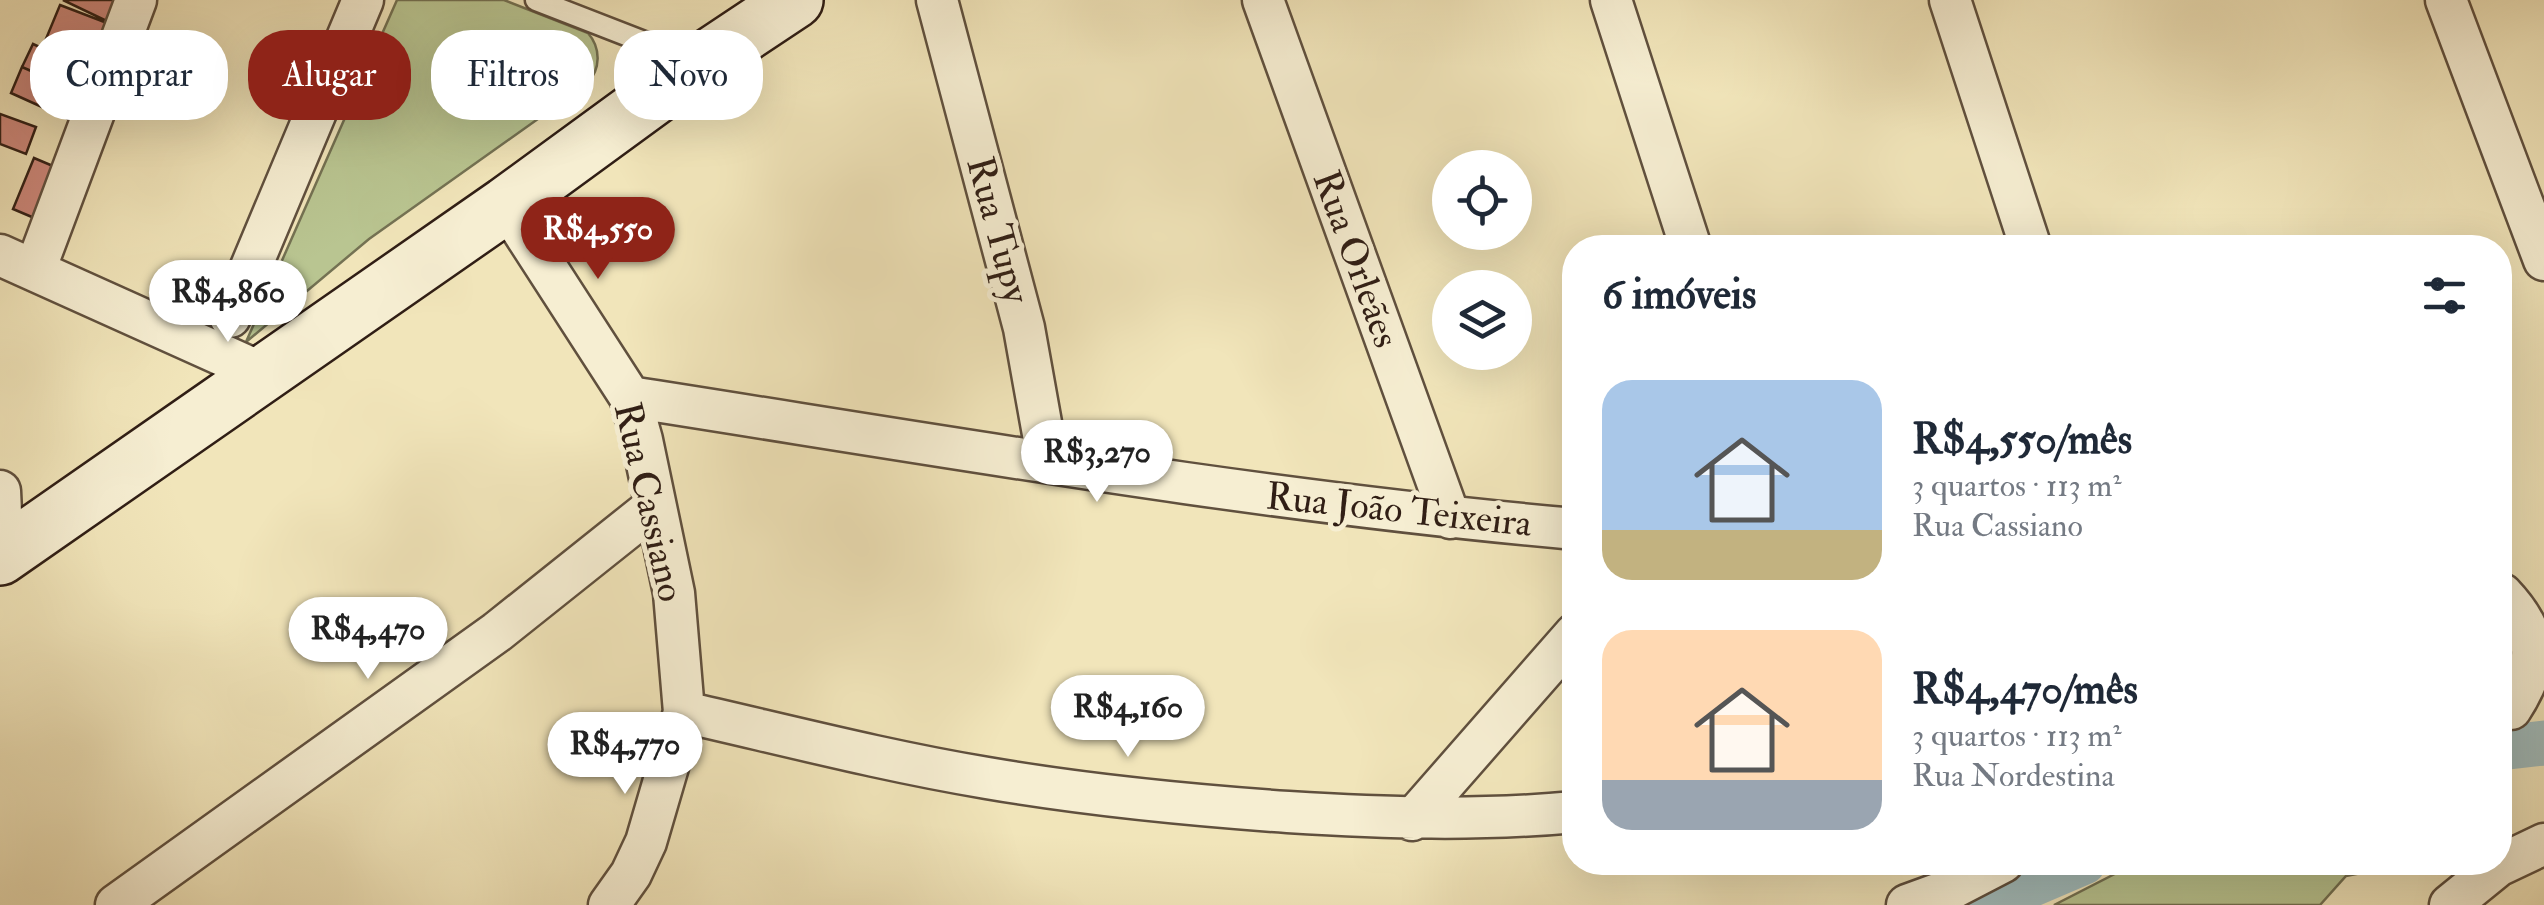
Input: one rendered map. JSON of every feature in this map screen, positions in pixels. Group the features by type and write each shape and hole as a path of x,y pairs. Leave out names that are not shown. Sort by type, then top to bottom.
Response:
{"main road":[{"path":"750,30 795,0"},
{"path":"1,556 623,120"}],"street":[{"path":"136,0 18,263 222,334 262,372"},
{"path":"222,334 363,0"},
{"name":"Rua Tupy","path":"937,0 1024,328 1048,462"},
{"name":"Rua Orleães","path":"1263,0 1450,518"},
{"path":"1611,0 1687,235"},
{"path":"1950,0 2027,235"},
{"path":"2446,0 2544,260"},
{"name":"Rua Cassiano","path":"506,205 630,397 674,594 684,712"},
{"name":"Rua João Teixeira","path":"630,397 1236,491 1450,518 1562,527"},
{"path":"0,490 1,556"},
{"path":"116,905 496,632 655,506"},
{"path":"2512,595 2544,599"},
{"path":"2512,606 2520,614 2533,649 2518,707"},
{"path":"1412,820 1562,649"},
{"path":"608,905 631,874 646,842 684,712 856,753 990,778 1220,807 1412,820 1562,813"},
{"path":"2512,859 2544,844"},
{"path":"1907,905 1978,875"},
{"path":"2455,899 2486,875"}],"lane":[{"path":"536,0 565,6 621,30"}],"green space":[{"path":"397,0 504,0 580,30 431,30 431,120 536,120 369,239 246,342 344,120 411,120 411,30 384,30"},
{"path":"594,44 597,52 594,74"},
{"path":"2113,875 2351,875 2320,905 2054,905"}],"building":[{"path":"63,0 126,0 115,25"},
{"path":"60,5 107,23 104,30 50,30"},
{"path":"30,50 30,70 22,67"},
{"path":"22,67 30,70 30,102 11,93"},
{"path":"0,114 36,127 26,154 0,144"},
{"path":"34,158 60,169 39,220 13,209"}],"waterway":[{"path":"2512,747 2544,743"},
{"path":"1984,905 2054,875"}]}
